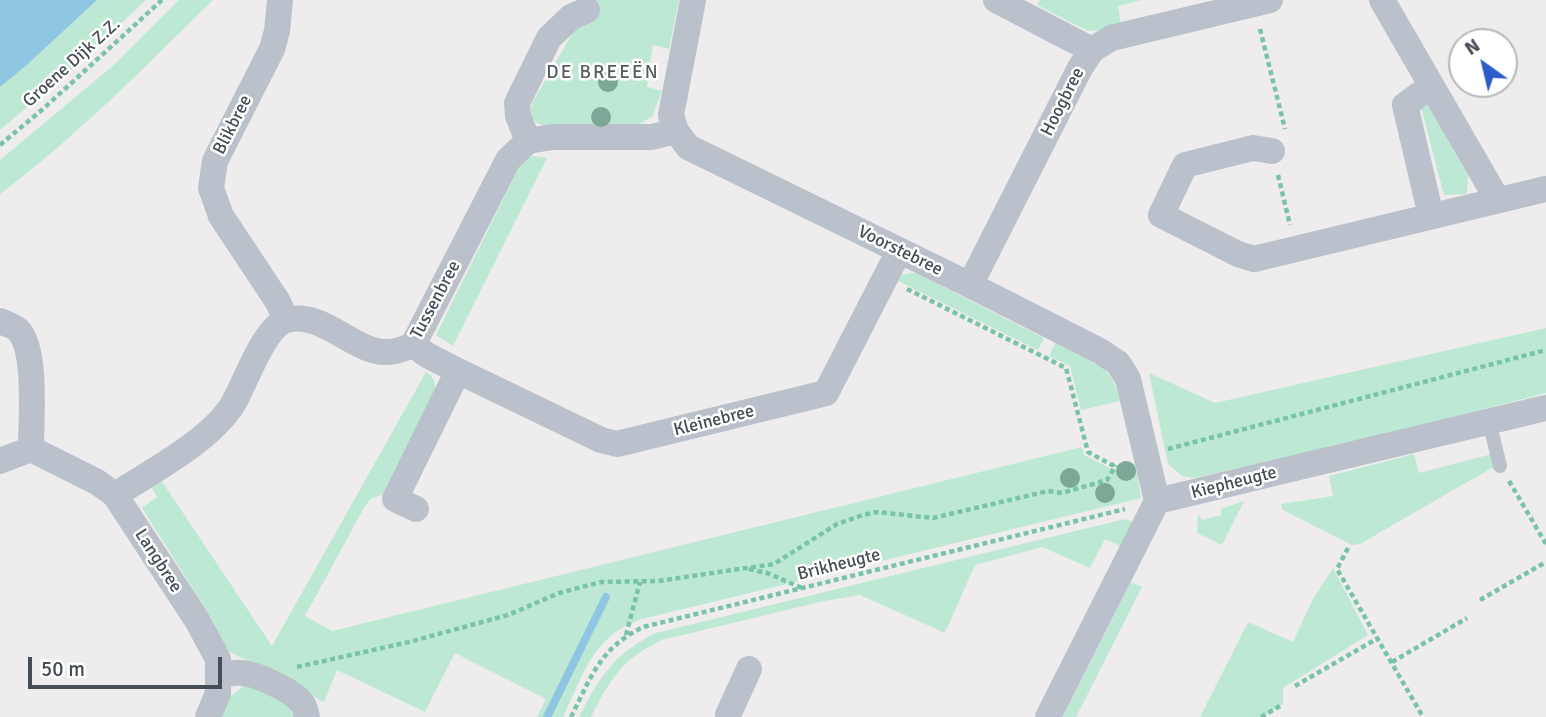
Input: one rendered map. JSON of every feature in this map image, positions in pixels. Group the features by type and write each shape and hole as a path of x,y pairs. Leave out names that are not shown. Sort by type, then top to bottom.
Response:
{"street":[{"name":"Blikbree","path":"280,0 272,50 215,161 211,188 221,216 278,302 286,320"},
{"path":"587,10 571,17 549,38 517,103 518,116 527,141 552,137 652,137 676,131 671,115 693,0"},
{"path":"996,0 1092,50"},
{"name":"Hoogbree","path":"970,285 1080,68 1092,50 1111,38 1270,0"},
{"path":"1382,0 1497,199"},
{"path":"1431,86 1405,105 1431,216"},
{"name":"Voorstebree","path":"676,131 688,147 970,285 1100,351 1118,363 1128,379 1157,501"},
{"name":"Tussenbree","path":"286,320 302,320 323,325 370,349 385,353 414,345 508,160 527,141"},
{"path":"1272,151 1254,148 1185,165 1161,215 1238,254 1254,259 1546,189"},
{"name":"Kleinebree","path":"414,345 458,371 601,440 617,444 826,393 899,251"},
{"path":"115,495 205,435 224,418 267,338 286,320"},
{"path":"0,321 18,329 27,344 30,360 31,449 0,461"},
{"path":"416,509 395,499 458,371"},
{"name":"Kiepheugte","path":"1157,501 1546,408"},
{"name":"Langbree","path":"31,449 97,482 115,495 197,620 218,659 218,693 208,717"},
{"path":"1048,717 1157,501"},
{"path":"731,716 749,669"},
{"path":"219,676 239,672 268,682 303,703 307,717"}],"lane":[{"path":"1489,421 1500,466"}],"path":[{"name":"Groene Dijk Z.Z.","path":"0,145 162,0"},
{"path":"885,279 1066,368 1088,452 1112,465 1546,350"},
{"path":"268,682 276,675 295,668 409,642 508,615 559,593 601,582 657,582 774,564 837,524 863,515 877,512 933,518 1048,491 1062,493 1107,480 1116,464"},
{"path":"1500,466 1546,544"},
{"name":"Brikheugte","path":"571,717 609,649 626,635 653,625 1157,501"},
{"path":"1348,548 1337,569 1423,717"},
{"path":"1480,600 1546,562"},
{"path":"745,568 768,573 802,588"},
{"path":"626,635 640,582"},
{"path":"1392,662 1467,618"},
{"path":"1295,686 1378,638"},
{"path":"1261,717 1280,706"}],"green space":[{"path":"97,0 146,0 72,69 0,130 0,87"},
{"path":"179,0 213,0 83,125 0,194 0,160 115,64"},
{"path":"596,0 679,0 669,49 653,45 647,87 662,91 652,117 639,124 539,124 532,117 532,103 576,27"},
{"path":"1040,0 1142,0 1118,6 1121,25 1096,31 1086,30 1037,5"},
{"path":"1420,103 1428,103 1468,176 1467,194 1444,195"},
{"path":"527,157 547,158 453,346 436,335 521,163"},
{"path":"918,274 1044,338 1038,350 898,281 900,275"},
{"path":"1546,328 1546,393 1411,428 1195,478 1182,476 1168,464 1149,373 1215,403"},
{"path":"1055,343 1088,358 1104,369 1116,387 1120,401 1081,410 1070,366 1049,356"},
{"path":"426,372 434,380 436,392 383,494 371,499 365,506 305,616 332,631 1082,447 1084,455 1112,469 1135,463 1141,498 638,620 609,637 599,648 584,672 563,717 537,717 546,699 455,653 425,712 337,670 324,702 227,650 210,616 142,508 157,497 151,486 161,480 272,646"},
{"path":"1414,454 1419,473 1492,454 1495,466 1360,544 1352,545 1283,510 1281,504 1333,496 1329,476"},
{"path":"1244,501 1222,545 1197,533 1198,514 1202,520 1221,515 1221,509"},
{"path":"1125,519 1134,522 1122,547 1105,539 1090,568 1042,547 975,565 945,633 860,595 824,601 662,640 627,662 605,691 591,717 579,717 601,678 619,658 656,633"},
{"path":"1333,568 1368,635 1283,688 1283,704 1263,717 1200,717 1248,622 1293,642 1313,599"},
{"path":"1131,582 1142,587 1076,717 1063,717"},
{"path":"244,686 253,686 288,705 294,717 220,717 230,697"}],"water":[{"path":"0,0 97,0 0,87"}],"waterway":[{"path":"547,717 606,597"}],"district":[{"name":"DE BREEËN","path":"603,73"}]}
